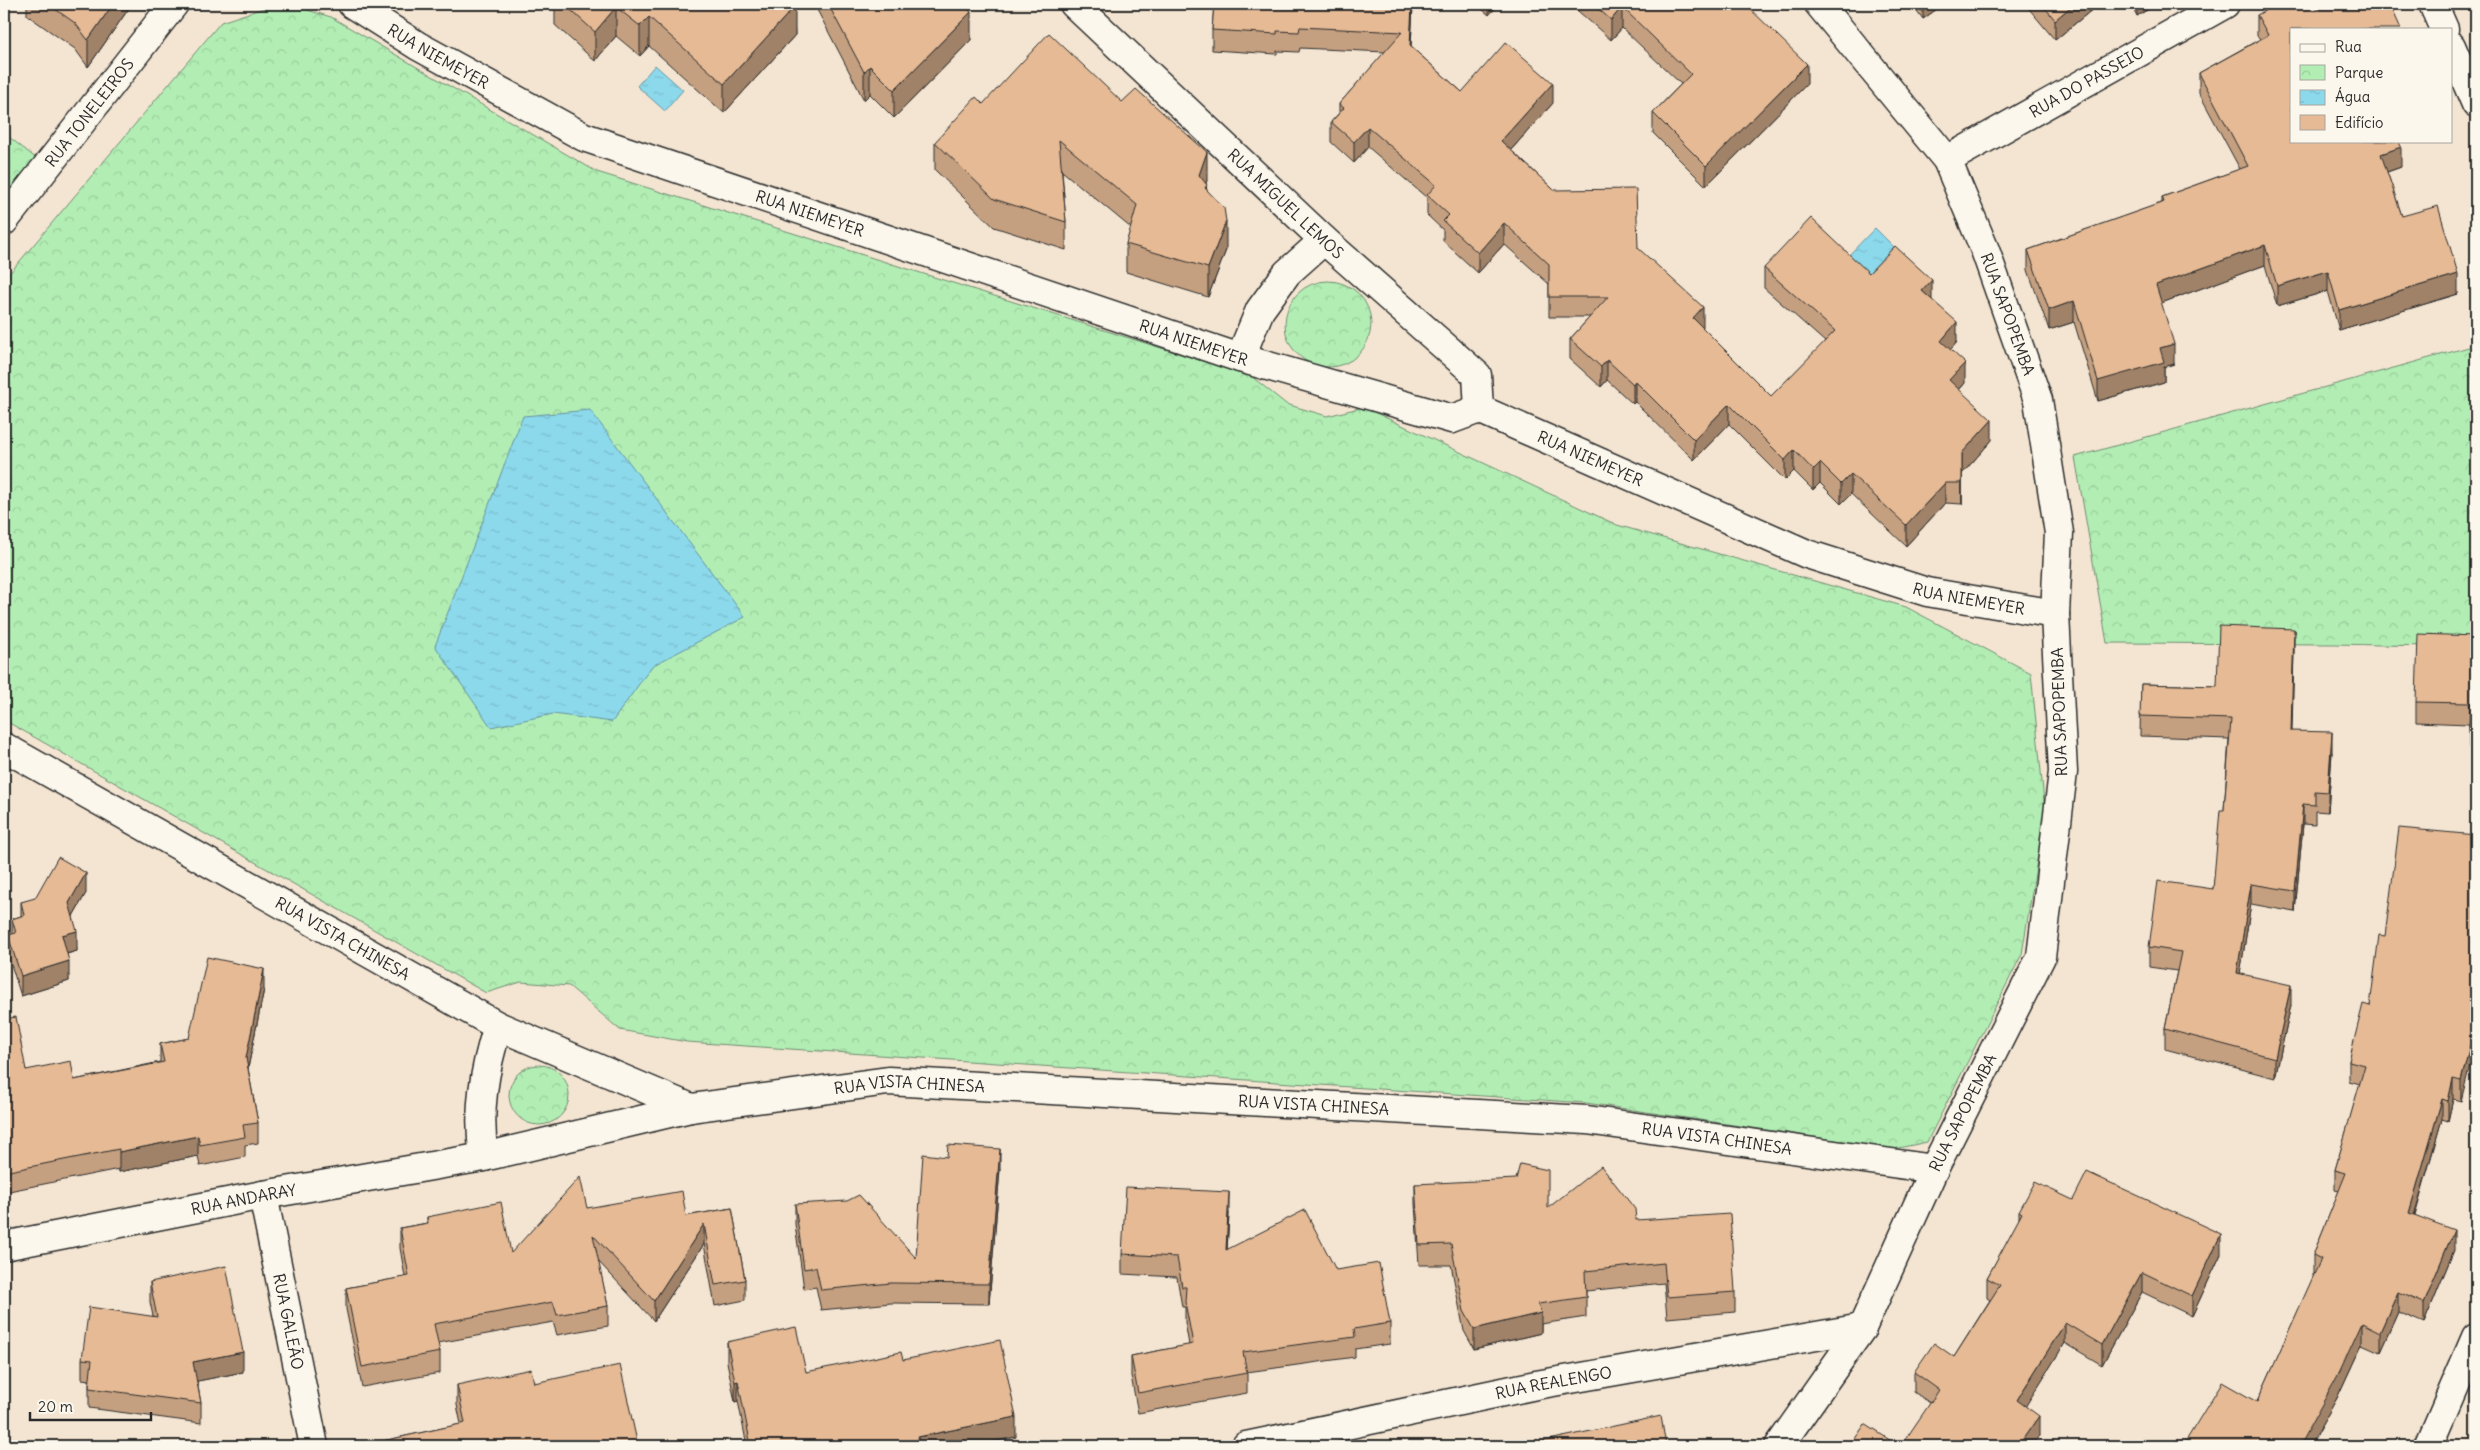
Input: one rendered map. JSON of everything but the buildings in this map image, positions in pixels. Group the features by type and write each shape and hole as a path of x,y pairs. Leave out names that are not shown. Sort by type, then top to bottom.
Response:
{"street":[{"name":"RUA TONELEIROS","path":"4,221 174,4"},
{"name":"RUA NIEMEYER","path":"352,4 418,46 584,138 1240,358 1452,419 1479,409 1807,554 1927,592 2055,614"},
{"name":"RUA MIGUEL LEMOS","path":"1074,4 1324,240 1477,375 1479,409"},
{"name":"RUA SAPOPEMBA","path":"1779,1446 1862,1328 1934,1169 2041,957 2064,772 2055,614 2059,533 2038,400 1985,250 1947,160 1820,4"},
{"name":"RUA DO PASSEIO","path":"1947,160 2225,4"},
{"path":"2433,4 2444,28"},
{"path":"2452,48 2476,104"},
{"path":"1240,358 1260,310 1287,273 1324,240"},
{"name":"RUA VISTA CHINESA","path":"4,747 498,1026 691,1108"},
{"path":"484,1157 480,1129 486,1064 498,1026"},
{"name":"RUA VISTA CHINESA","path":"484,1157 691,1108 888,1081 1587,1120 1934,1169"},
{"name":"RUA ANDARAY","path":"4,1246 263,1195 484,1157"},
{"name":"RUA GALEÃO","path":"263,1195 314,1446"},
{"name":"RUA REALENGO","path":"1246,1446 1536,1385 1862,1328"},
{"path":"2428,1446 2476,1337"}],"green space":[{"path":"276,4 287,4 331,17 597,172 1251,376 1286,404 1327,416 1363,407 1617,525 1906,607 2031,673 2045,811 2022,954 1927,1142 1894,1149 1586,1103 687,1042 620,1030 569,986 521,982 486,993 4,720 4,280 221,22"},
{"path":"4,133 37,159 4,201"},
{"path":"1328,281 1345,284 1364,300 1368,307 1371,324 1368,341 1352,360 1345,364 1328,367 1311,364 1292,348 1288,341 1285,324 1288,307 1304,288 1311,284"},
{"path":"2476,345 2476,647 2107,643 2075,457"},
{"path":"533,1065 545,1065 561,1073 567,1083 569,1095 567,1107 561,1117 545,1125 533,1125 517,1117 509,1101 509,1089 517,1073"}],"water":[{"path":"655,65 683,90 665,111 637,86"},
{"path":"1875,228 1894,247 1864,278 1845,259"},
{"path":"590,410 745,617 652,666 612,722 553,714 491,727 435,646 523,416"}]}
